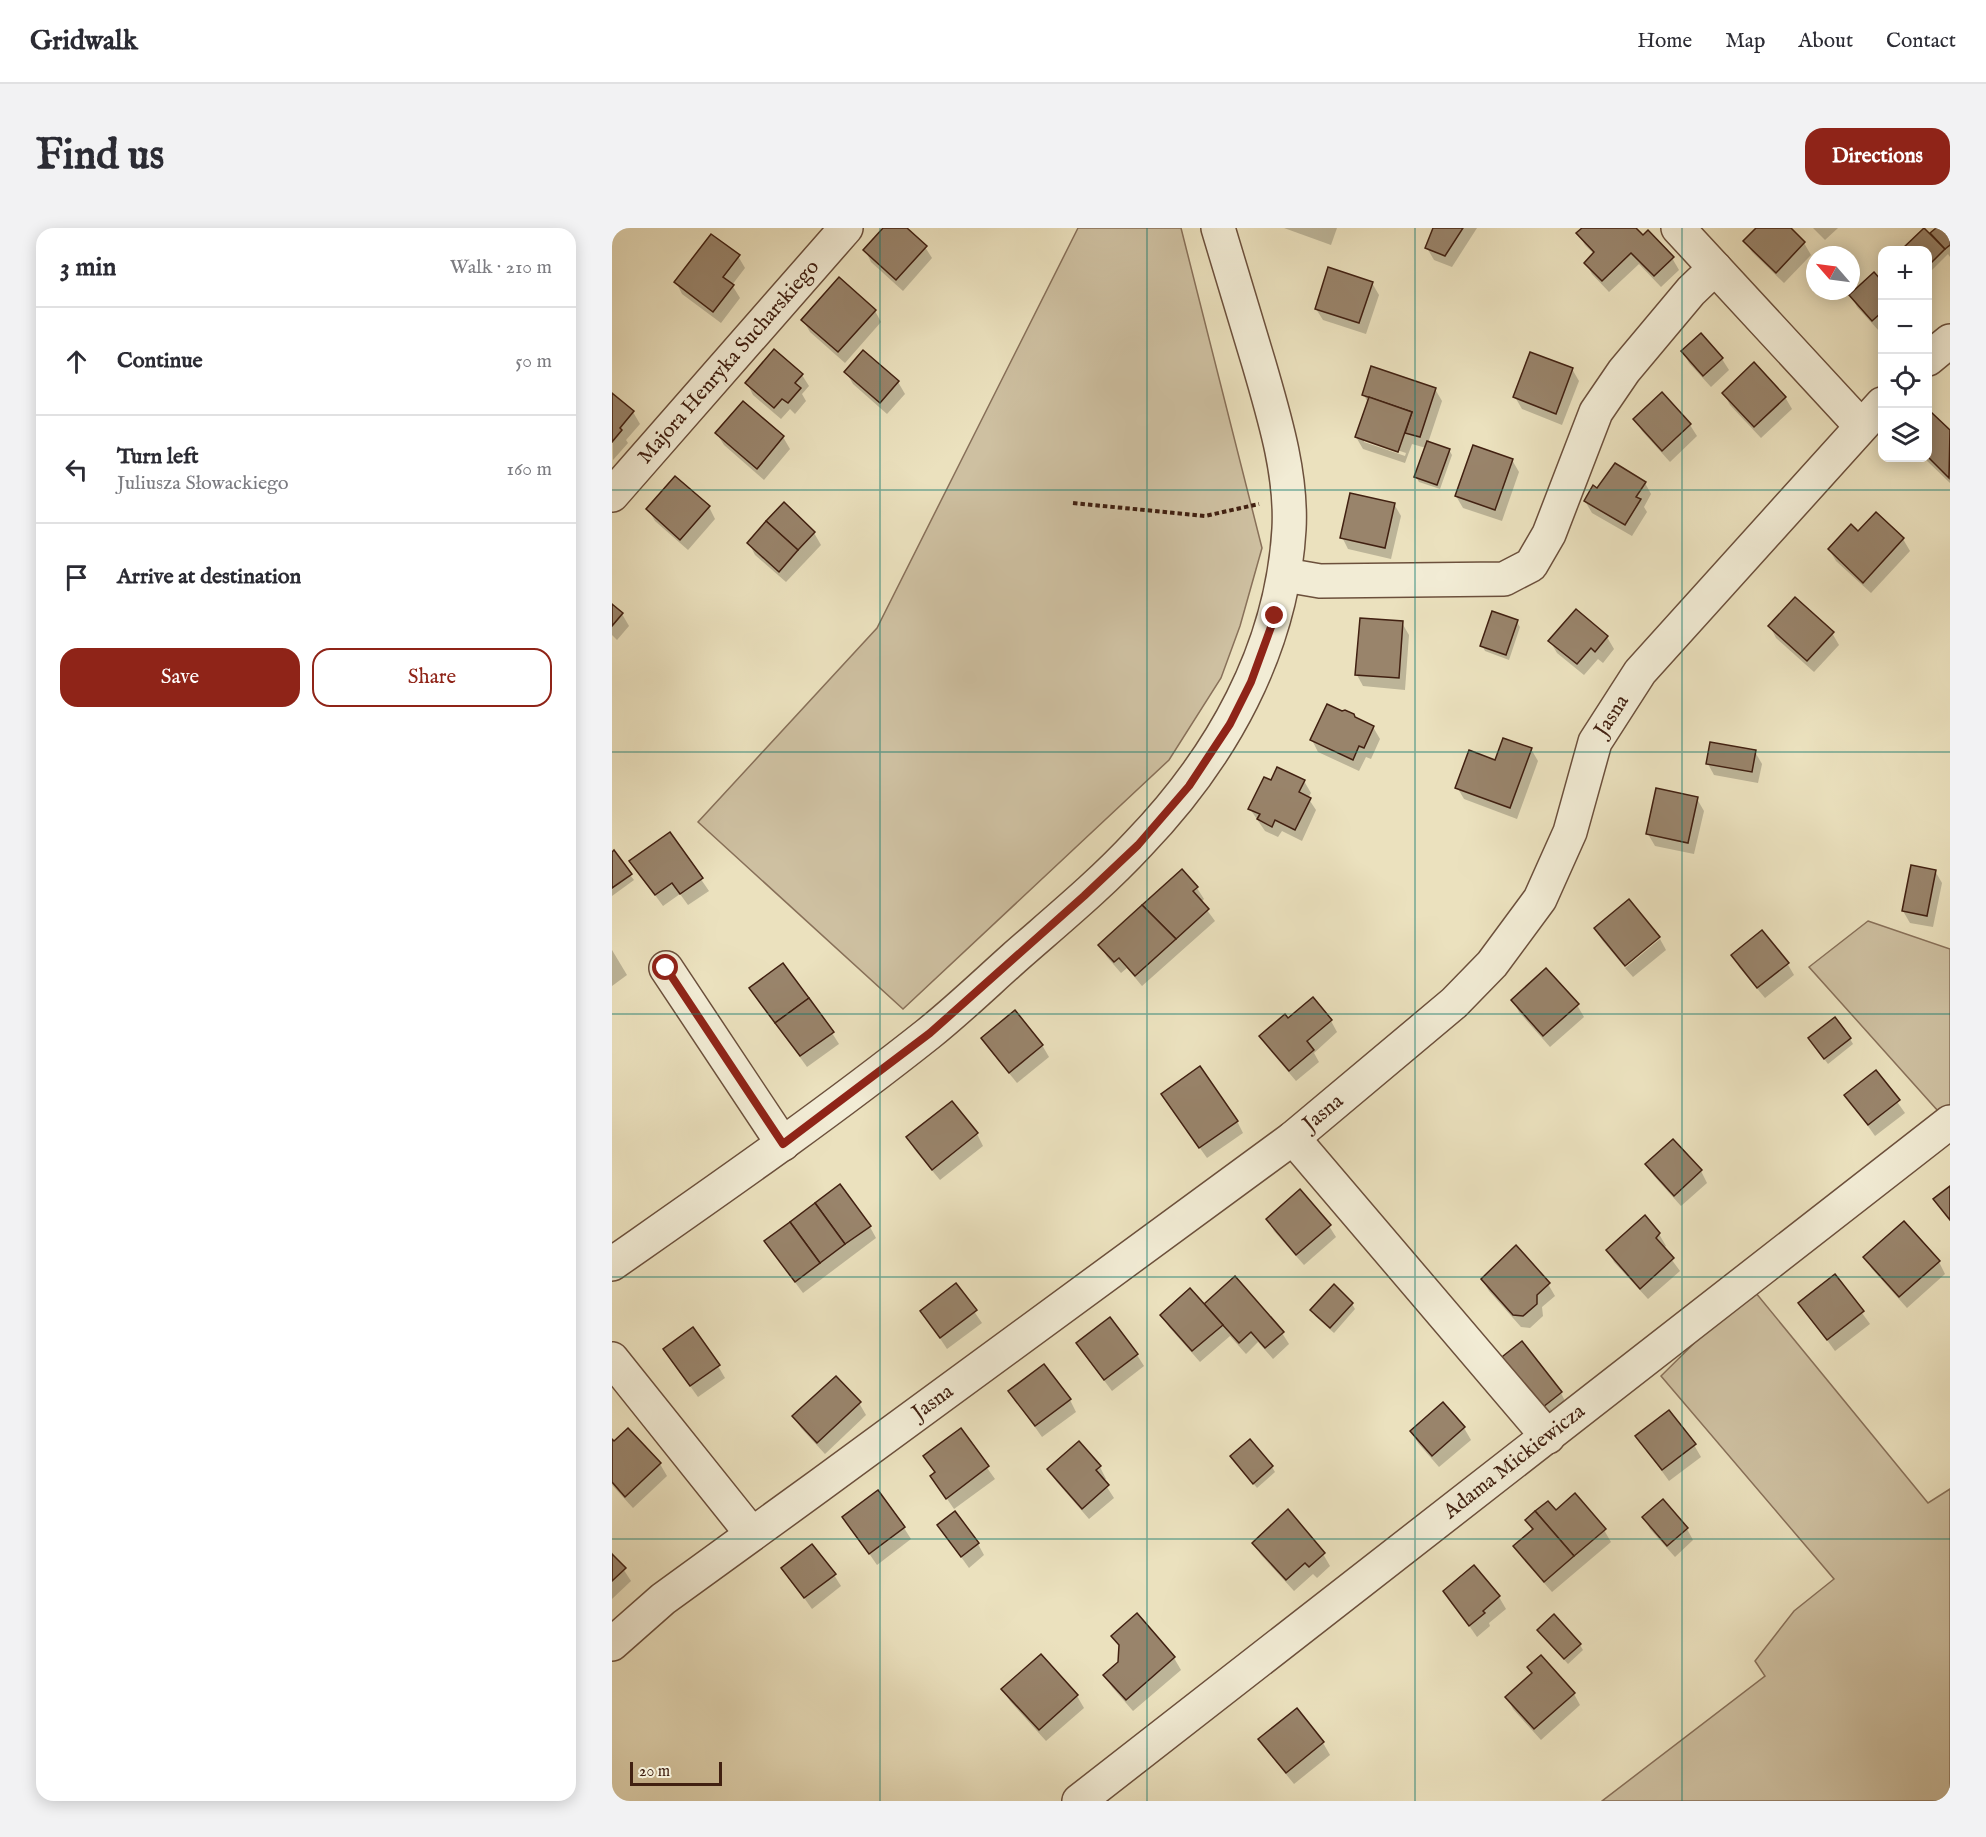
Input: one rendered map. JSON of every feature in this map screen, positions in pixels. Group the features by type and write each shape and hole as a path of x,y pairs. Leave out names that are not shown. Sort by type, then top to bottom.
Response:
{"street":[{"name":"Majora Henryka Sucharskiego","path":"612,495 846,228"},
{"path":"612,1264 783,1144 930,1033 1138,845 1189,786 1230,724 1251,682 1272,628 1285,575 1290,524 1285,471 1273,412 1218,228"},
{"name":"Jasna","path":"612,1644 663,1599 1293,1138 1454,1003 1492,964 1540,899 1570,832 1595,742 1640,672 1872,415 1715,268 1678,228"},
{"path":"1285,575 1320,581 1504,579 1531,565 1549,534 1596,412 1624,371 1691,291 1715,268"},
{"path":"1932,356 1950,341"},
{"path":"666,968 783,1144"},
{"name":"Adama Mickiewicza","path":"1079,1801 1950,1122"},
{"path":"1293,1138 1548,1437"},
{"path":"612,1359 752,1534"}],"path":[{"path":"1073,503 1205,516 1266,503"}],"shaded area":[{"path":"1078,228 1181,228 1262,548 1240,626 1221,678 1169,760 903,1009 698,822 877,628"},
{"path":"1868,921 1950,949 1950,1117 1947,1121 1809,967"},
{"path":"1751,1287 1928,1503 1950,1489 1950,1801 1602,1801 1765,1676 1755,1661 1794,1611 1834,1579 1661,1376"}],"building":[{"path":"883,228 907,228 927,246 896,280 863,250"},
{"path":"1433,228 1463,228 1445,256 1425,248"},
{"path":"1582,228 1636,228 1643,235 1648,230 1674,257 1654,276 1631,253 1602,281 1584,263 1594,252 1576,233"},
{"path":"1756,228 1791,228 1805,242 1776,273 1743,241"},
{"path":"1924,228 1945,249 1932,262 1932,246 1905,246"},
{"path":"1936,228 1950,228 1950,245 1945,249 1930,233"},
{"path":"711,234 740,255 723,277 734,285 713,312 674,282"},
{"path":"1328,267 1373,282 1359,323 1315,309"},
{"path":"1874,272 1878,276 1878,316 1872,321 1853,300 1860,300 1860,285"},
{"path":"839,277 876,310 838,352 801,320"},
{"path":"1701,333 1723,358 1703,376 1681,351"},
{"path":"774,349 803,374 795,383 801,388 788,403 782,399 774,408 745,383"},
{"path":"863,350 899,381 880,403 844,372"},
{"path":"1530,352 1573,368 1556,414 1513,397"},
{"path":"1754,362 1786,397 1754,427 1722,393"},
{"path":"1371,366 1436,388 1420,437 1405,433 1412,412 1362,395"},
{"path":"1662,392 1691,424 1662,451 1633,419"},
{"path":"612,393 634,411 612,442"},
{"path":"1369,397 1412,412 1398,452 1355,437"},
{"path":"743,401 784,436 757,469 715,433"},
{"path":"1932,413 1950,430 1949,478 1932,461"},
{"path":"1427,441 1450,449 1437,485 1414,477"},
{"path":"1473,445 1513,459 1495,510 1455,496"},
{"path":"1615,463 1646,482 1636,497 1641,499 1625,525 1584,501 1593,485 1597,488"},
{"path":"675,476 710,506 680,540 646,509"},
{"path":"1350,493 1395,503 1385,548 1340,538"},
{"path":"784,502 815,532 798,550 766,521"},
{"path":"1876,512 1904,538 1863,583 1828,549 1851,524 1858,531"},
{"path":"766,521 798,550 779,572 747,543"},
{"path":"1795,597 1834,632 1807,661 1768,626"},
{"path":"612,604 623,613 612,626"},
{"path":"1576,609 1608,636 1595,652 1591,648 1577,664 1548,641"},
{"path":"1492,611 1518,620 1506,655 1480,646"},
{"path":"1360,618 1403,621 1399,678 1355,675"},
{"path":"1327,704 1354,714 1355,717 1374,726 1364,748 1359,746 1353,760 1310,740"},
{"path":"1503,738 1532,748 1510,808 1455,788 1469,750 1495,760"},
{"path":"1710,742 1756,750 1752,772 1706,764"},
{"path":"1277,767 1305,780 1299,792 1311,798 1295,830 1275,820 1272,827 1257,819 1260,814 1248,809 1264,777 1271,780"},
{"path":"1656,788 1698,797 1688,843 1646,834"},
{"path":"670,832 703,878 680,894 672,883 655,895 629,861"},
{"path":"614,850 632,874 612,888 612,852"},
{"path":"1911,865 1936,870 1927,916 1902,911"},
{"path":"1182,869 1198,887 1193,891 1209,909 1176,939 1142,905"},
{"path":"1629,899 1660,937 1625,966 1594,928"},
{"path":"1142,905 1176,939 1135,976 1119,958 1114,962 1098,945"},
{"path":"1762,930 1789,963 1757,988 1731,955"},
{"path":"783,963 809,998 775,1023 749,988"},
{"path":"1546,968 1579,1004 1543,1036 1511,1000"},
{"path":"1313,997 1332,1020 1307,1041 1314,1050 1289,1071 1259,1036 1285,1014 1288,1018"},
{"path":"809,998 834,1032 800,1056 775,1023"},
{"path":"1015,1010 1043,1045 1009,1073 981,1038"},
{"path":"1835,1017 1851,1038 1824,1059 1808,1038"},
{"path":"1200,1066 1238,1121 1199,1148 1161,1094"},
{"path":"1876,1070 1900,1100 1868,1125 1844,1095"},
{"path":"952,1101 978,1133 932,1170 906,1137"},
{"path":"1673,1139 1702,1170 1674,1196 1645,1164"},
{"path":"840,1184 871,1226 845,1244 815,1203"},
{"path":"1950,1186 1950,1220 1933,1199"},
{"path":"1300,1189 1331,1225 1296,1255 1266,1219"},
{"path":"815,1203 845,1244 820,1263 790,1222"},
{"path":"1645,1215 1660,1233 1656,1238 1674,1258 1640,1289 1606,1250"},
{"path":"1904,1221 1940,1261 1899,1297 1863,1257"},
{"path":"790,1222 820,1263 795,1282 764,1241"},
{"path":"1516,1245 1550,1283 1537,1295 1537,1304 1523,1316 1513,1315 1481,1279"},
{"path":"1835,1274 1864,1311 1827,1340 1798,1303"},
{"path":"1235,1276 1284,1332 1265,1348 1251,1332 1239,1343 1204,1304"},
{"path":"956,1283 977,1310 940,1338 920,1311"},
{"path":"1334,1284 1353,1303 1330,1328 1310,1310"},
{"path":"1190,1288 1223,1325 1192,1351 1160,1315"},
{"path":"1110,1317 1138,1354 1104,1380 1076,1343"},
{"path":"693,1327 720,1365 690,1386 663,1349"},
{"path":"1522,1341 1562,1392 1538,1411 1498,1360"},
{"path":"1044,1364 1071,1399 1035,1426 1008,1391"},
{"path":"836,1376 861,1402 817,1443 792,1416"},
{"path":"1443,1402 1465,1427 1432,1456 1410,1431"},
{"path":"1669,1410 1696,1444 1662,1470 1635,1436"},
{"path":"628,1428 661,1463 625,1497 612,1482 612,1439 614,1441"},
{"path":"961,1428 989,1466 946,1499 930,1476 935,1472 923,1456"},
{"path":"1250,1439 1273,1466 1253,1484 1230,1456"},
{"path":"1079,1441 1101,1466 1096,1470 1109,1485 1082,1509 1047,1469"},
{"path":"878,1490 905,1527 869,1554 842,1517"},
{"path":"1575,1493 1606,1529 1574,1556 1535,1511 1548,1501 1556,1510"},
{"path":"1663,1499 1688,1528 1667,1546 1642,1517"},
{"path":"1288,1509 1325,1553 1309,1567 1305,1563 1286,1580 1252,1543"},
{"path":"955,1511 979,1543 961,1557 937,1525"},
{"path":"1535,1511 1574,1556 1544,1582 1513,1546 1533,1529 1525,1520"},
{"path":"812,1544 836,1574 804,1598 781,1568"},
{"path":"612,1554 626,1568 612,1581"},
{"path":"1474,1565 1500,1596 1469,1626 1443,1591"},
{"path":"1137,1613 1175,1657 1126,1700 1103,1675 1118,1662 1119,1645 1111,1636"},
{"path":"1554,1614 1581,1644 1564,1659 1537,1630"},
{"path":"1041,1654 1078,1695 1039,1730 1001,1689"},
{"path":"1541,1655 1575,1693 1534,1729 1505,1697 1532,1673 1527,1667"},
{"path":"1297,1708 1324,1742 1286,1773 1258,1739"}],"route":[{"path":"666,968 783,1144 930,1033 1138,845 1189,786 1230,724 1251,682 1275,616"}]}
